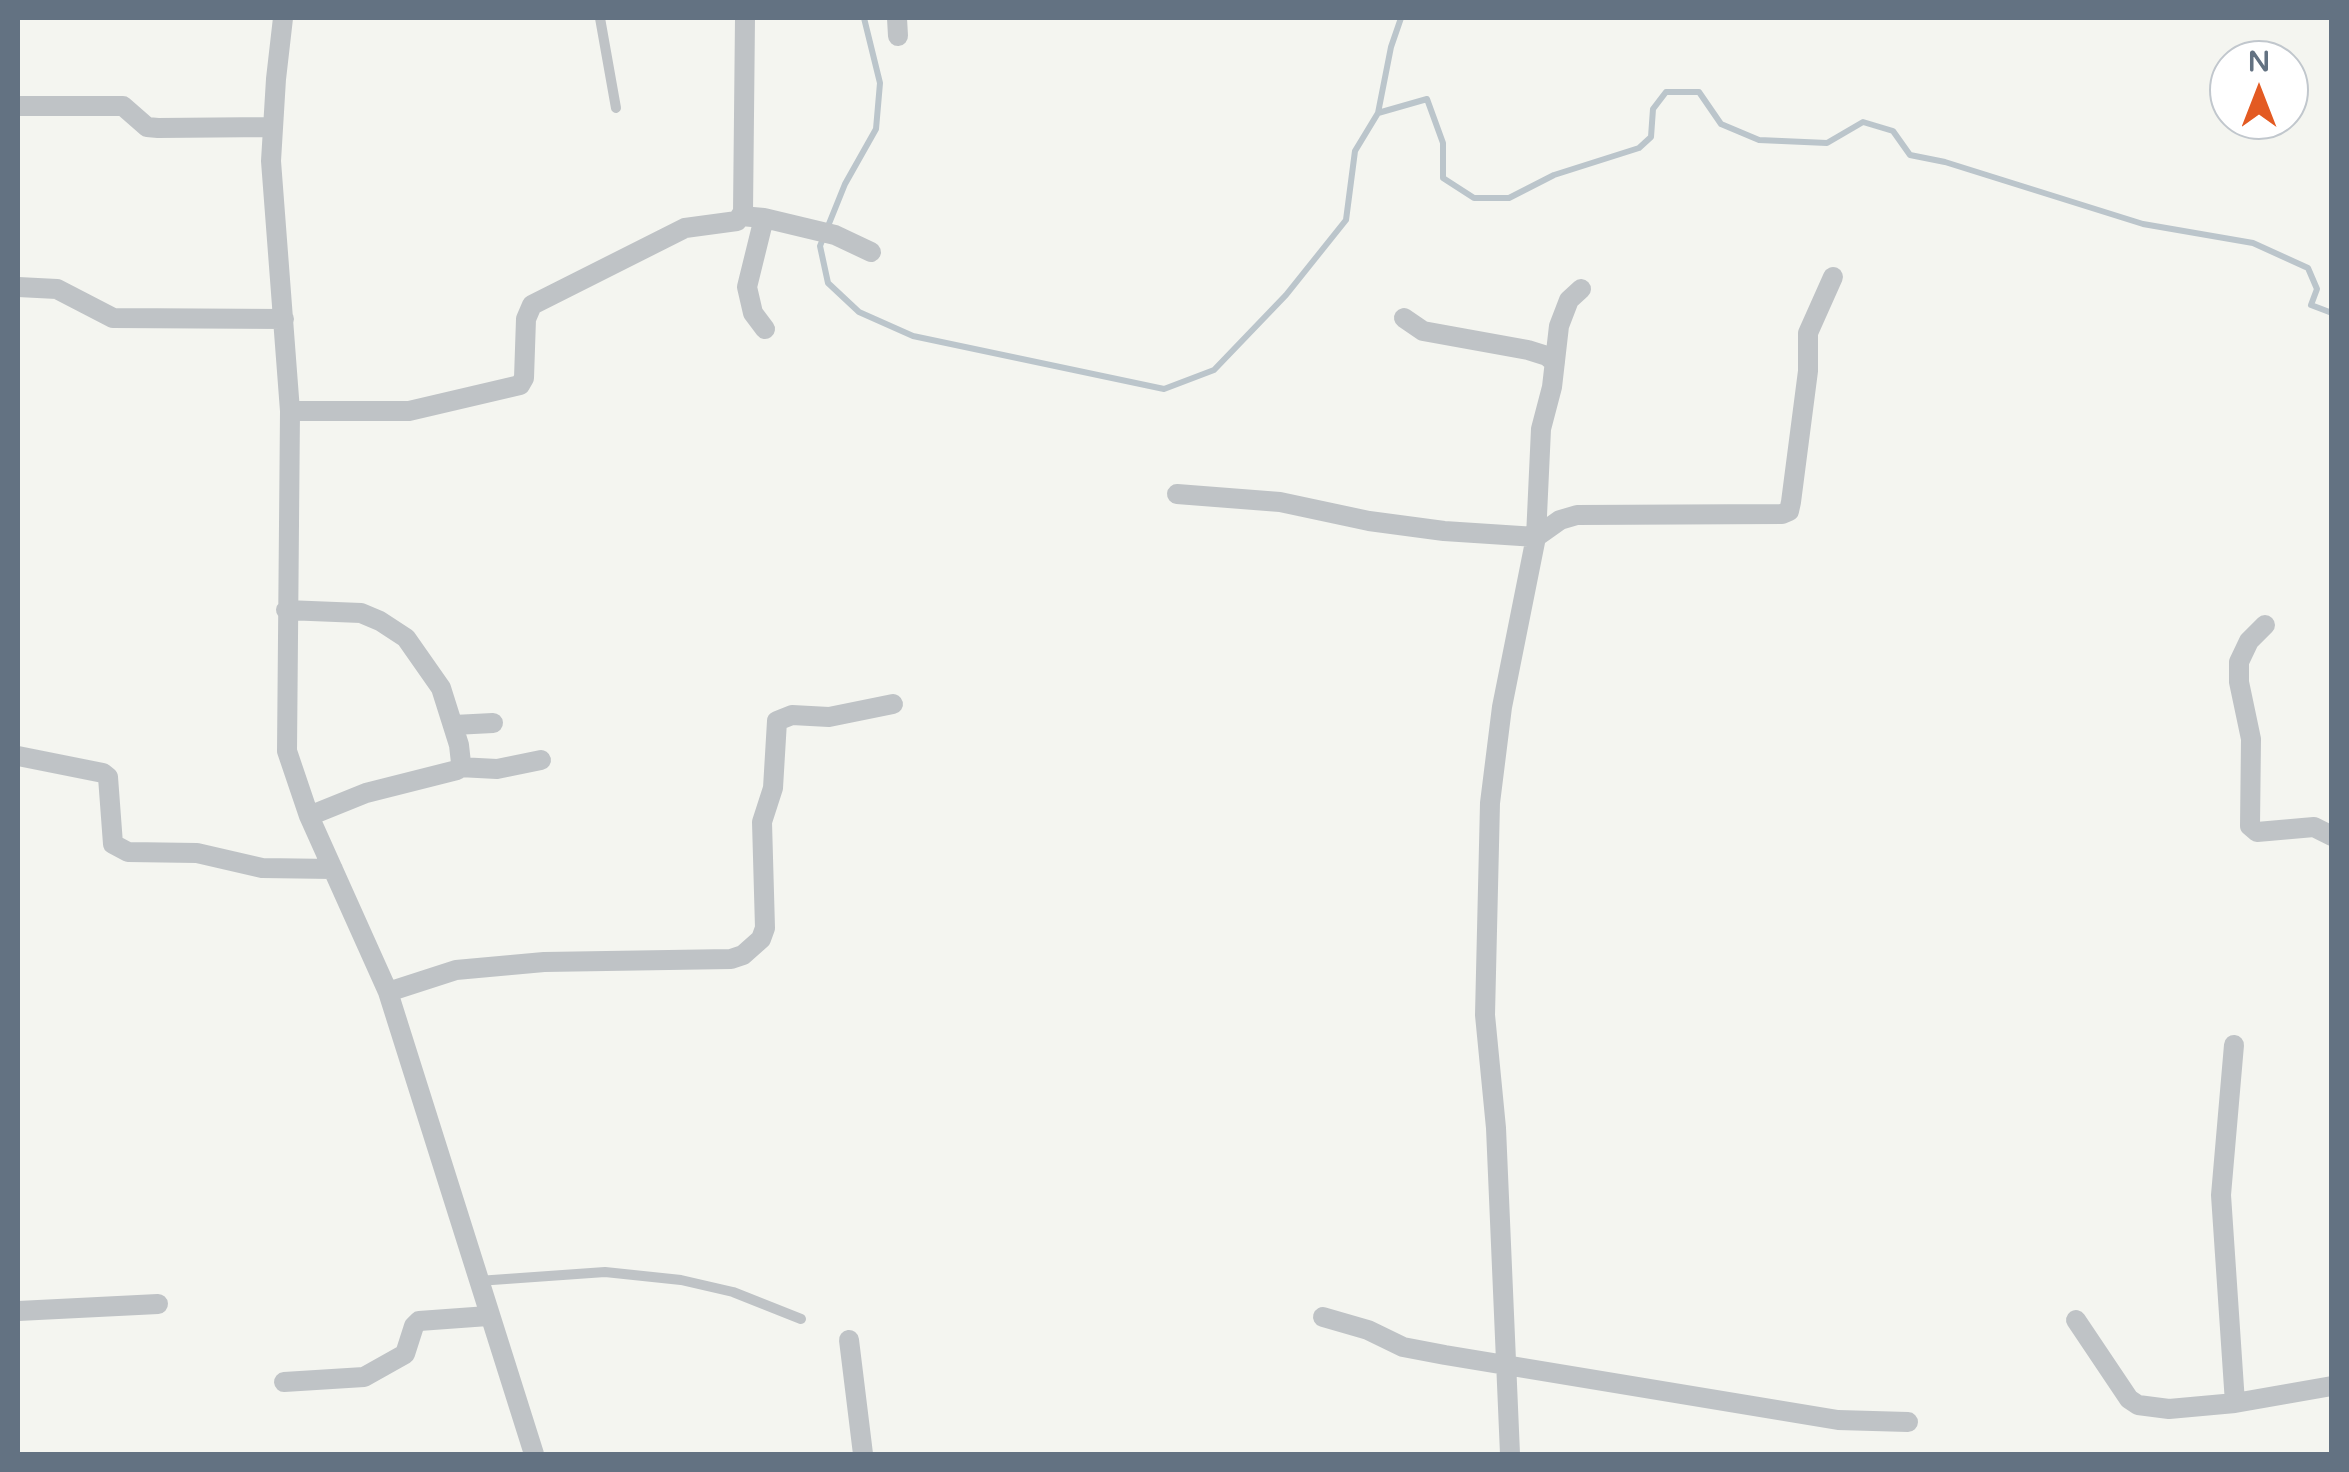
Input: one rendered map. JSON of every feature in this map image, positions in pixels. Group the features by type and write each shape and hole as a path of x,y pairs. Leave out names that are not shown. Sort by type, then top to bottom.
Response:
{"street":[{"path":"284,18 271,161 290,411 287,752 332,870 388,992 534,1454"},
{"path":"741,216 746,18"},
{"path":"18,106 122,106 147,127 158,128 272,127"},
{"path":"290,411 409,411 520,385 524,378 526,319 532,305 685,228 729,223 741,216 764,218 835,235 871,252"},
{"path":"764,218 746,287 754,313 765,329"},
{"path":"1177,494 1280,502 1369,521 1444,530 1536,536 1568,516 1782,514 1789,511 1808,371 1806,339 1834,278"},
{"path":"18,287 57,289 113,318 284,319"},
{"path":"1510,1454 1496,1128 1485,1014 1490,803 1502,707 1536,536 1541,429 1552,387 1562,316 1569,300 1580,289"},
{"path":"1404,318 1424,331 1528,350 1548,356 1554,363"},
{"path":"286,610 361,614 406,638 442,688 459,745 459,767"},
{"path":"2264,625 2249,641 2240,662 2251,739 2250,826 2256,832 2314,827 2332,836"},
{"path":"388,992 456,970 544,962 732,959 743,955 766,928 762,822 773,788 776,721 792,714 829,717 893,704"},
{"path":"454,725 493,723"},
{"path":"18,756 102,773 108,778 113,844 128,852 197,852 262,868 332,870"},
{"path":"310,816 366,793 459,767 497,769 541,760"},
{"path":"2234,1045 2221,1195 2235,1402"},
{"path":"18,1311 158,1304"},
{"path":"284,1382 364,1377 404,1354 419,1321 488,1316"},
{"path":"1323,1317 1368,1330 1403,1346 1508,1366 1838,1420 1908,1422"},
{"path":"2076,1320 2129,1398 2138,1405 2169,1409 2332,1386"},
{"path":"849,1340 863,1454"}],"lane":[{"path":"600,18 616,108"},
{"path":"477,1282 605,1272 681,1280 733,1292 801,1319"}],"waterway":[{"path":"864,18 880,83 876,129 845,184 820,246 828,283 859,312 913,336 1164,389 1214,370 1286,295 1346,220 1355,151 1378,113 1427,99 1443,143 1443,178 1474,198 1509,198 1554,175 1639,148 1651,137 1653,109 1666,92 1699,92 1721,124 1759,140 1827,143 1863,122 1893,131 1910,155 1945,162 2143,224 2253,243 2308,268 2317,289 2311,305 2332,313"},
{"path":"1378,113 1401,18"}]}
